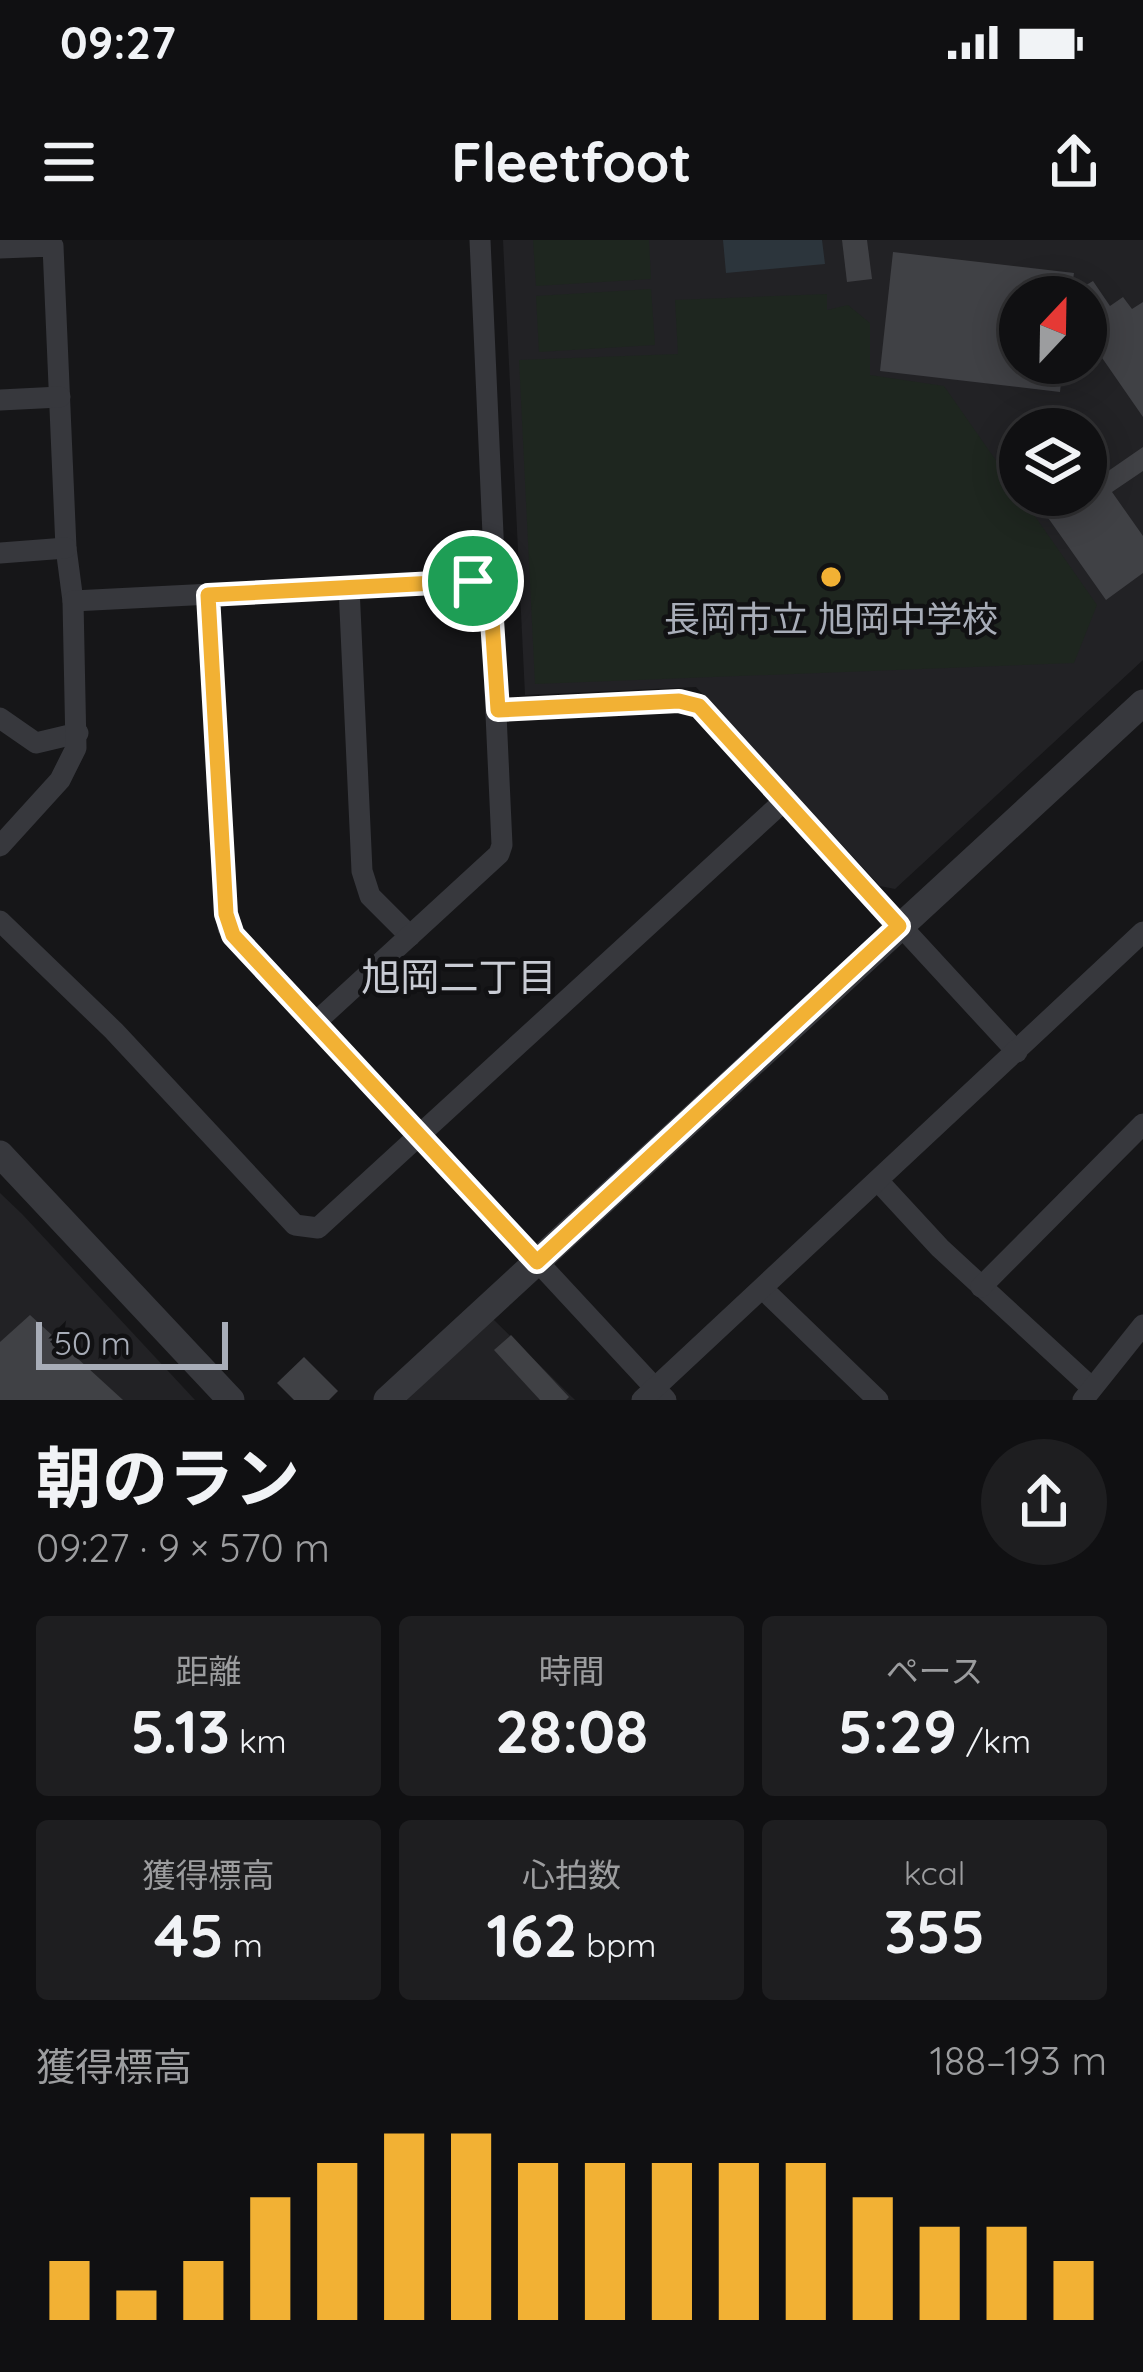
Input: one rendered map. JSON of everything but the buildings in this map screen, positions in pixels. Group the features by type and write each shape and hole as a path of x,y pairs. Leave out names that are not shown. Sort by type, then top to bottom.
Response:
{"street":[{"path":"480,240 494,557 492,582 485,590"},
{"path":"0,248 54,243 78,733 60,780 0,846"},
{"path":"0,400 60,397"},
{"path":"0,553 67,548"},
{"path":"73,601 473,581 485,590 491,605 498,710 499,854 316,1022"},
{"path":"350,587 362,871 370,896 410,936"},
{"path":"208,595 228,928 537,1262 654,1396 1093,974 1143,932"},
{"path":"387,1400 1143,703"},
{"path":"498,710 699,706 1017,1052"},
{"path":"0,718 36,743 78,733"},
{"path":"0,921 114,1031 296,1225 307,1229 324,1225 784,800"},
{"path":"980,1287 1143,1124"},
{"path":"0,1154 231,1400"},
{"path":"879,1182 1088,1394 1143,1325"},
{"path":"763,1289 878,1400"}],"shaded area":[{"name":"長岡市立 旭岡中学校","path":"503,240 1143,240 1143,660 895,889 880,886 696,687 525,695"},
{"path":"533,240 649,240 651,279 536,286"},
{"path":"723,240 822,240 825,264 726,273"},
{"path":"651,289 655,345 539,352 536,296"},
{"path":"827,294 827,310 848,305 870,323 870,375 944,386 999,465 999,516 1035,516 1097,605 1074,663 535,684 519,360 678,354 675,300"},
{"path":"0,1193 22,1214 195,1400 0,1400"},
{"path":"492,1318 575,1400 407,1400"}],"place":[{"name":"長岡市立 旭岡中学校","path":"831,577"}],"district":[{"name":"旭岡二丁目","path":"459,976"}],"route":[{"path":"473,581 489,593 498,710 679,701 699,706 899,926 537,1262 233,935 226,914 208,595 473,581"}]}
